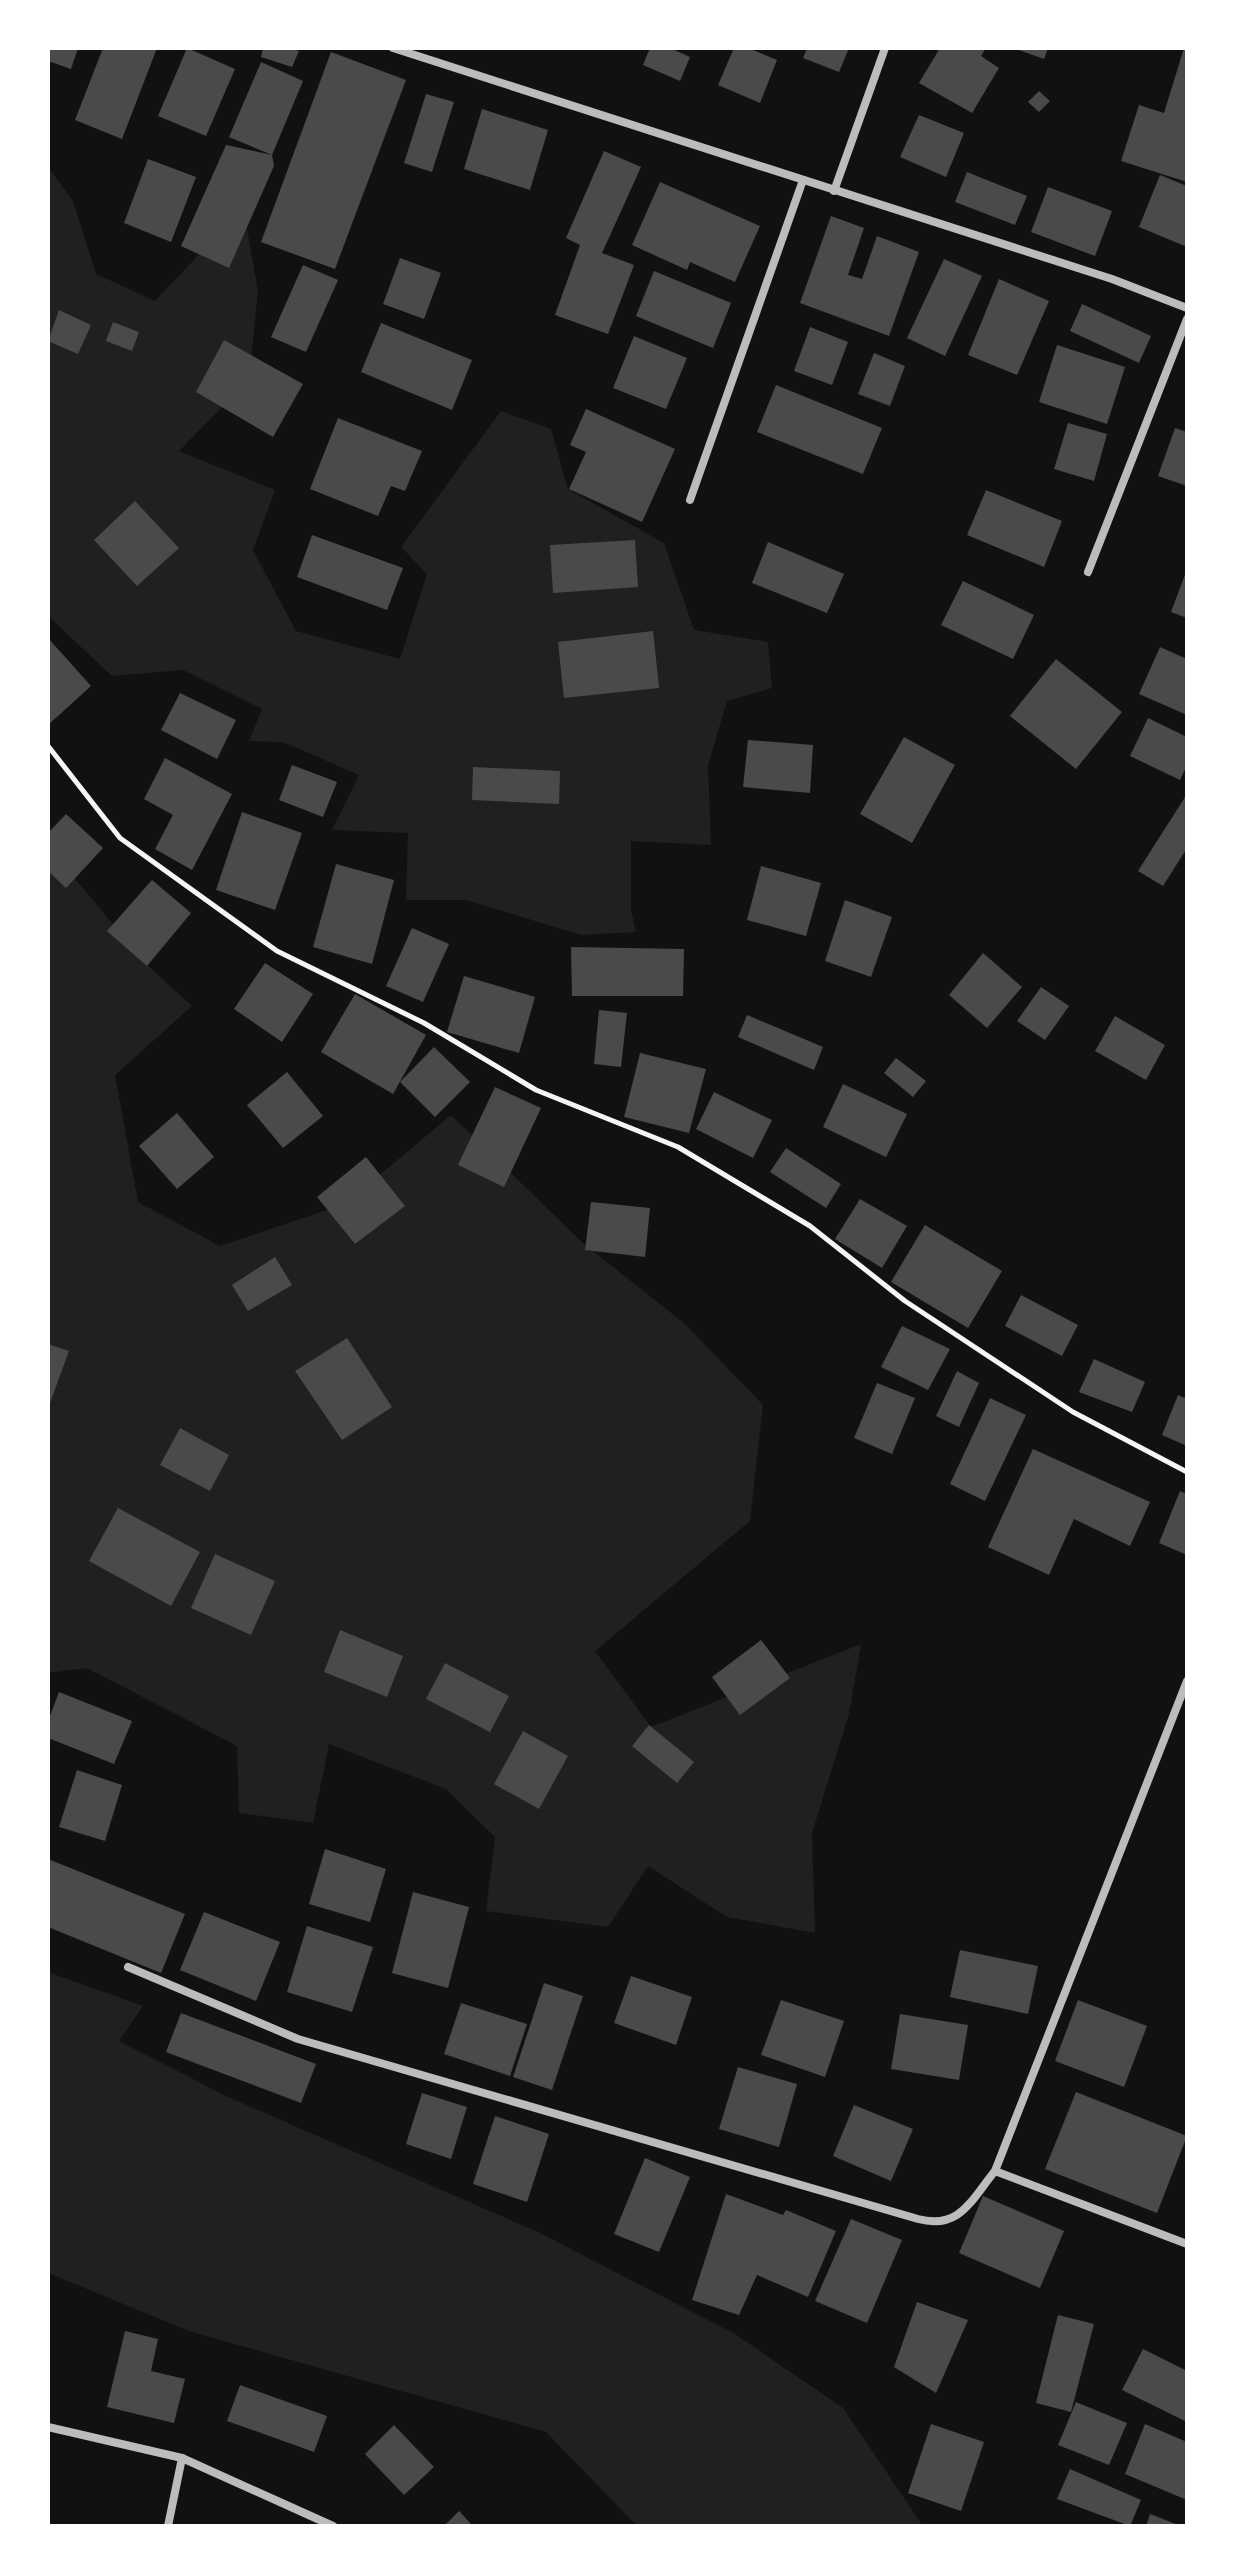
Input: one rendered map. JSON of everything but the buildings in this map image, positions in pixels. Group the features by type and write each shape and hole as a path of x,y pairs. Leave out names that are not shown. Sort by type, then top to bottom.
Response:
{"street":[{"path":"393,48 1112,279 1187,308"},
{"path":"834,191 885,48"},
{"path":"690,500 803,180"},
{"path":"1088,572 1187,319"},
{"path":"128,1967 298,2039 936,2224 959,2215 995,2171 1187,1681"},
{"path":"995,2171 1187,2244"},
{"path":"48,2427 182,2458 333,2526"},
{"path":"168,2526 182,2458"}],"path":[{"path":"48,746 120,838 277,951 424,1023 536,1090 678,1147 810,1226 905,1301 1073,1412 1187,1472"}],"shaded area":[{"path":"48,167 73,201 96,274 155,301 205,248 247,228 258,291 249,380 179,451 275,490 253,550 296,631 400,659 427,574 401,547 501,411 551,429 568,489 664,543 694,630 768,642 772,688 727,701 708,765 711,845 631,841 631,910 636,932 581,935 466,900 406,900 408,833 332,830 359,775 283,742 249,741 262,709 183,670 112,676 48,616"},
{"path":"48,846 145,963 192,1006 115,1075 138,1202 220,1246 345,1204 451,1115 583,1243 685,1324 763,1405 750,1521 595,1651 651,1727 861,1644 849,1714 812,1833 815,1933 727,1917 648,1866 608,1927 486,1911 495,1837 446,1789 329,1744 313,1823 239,1813 237,1746 87,1668 48,1673"},
{"path":"48,1972 143,2006 119,2041 228,2097 538,2232 735,2334 843,2408 923,2526 637,2526 546,2432 189,2331 48,2273"}]}
